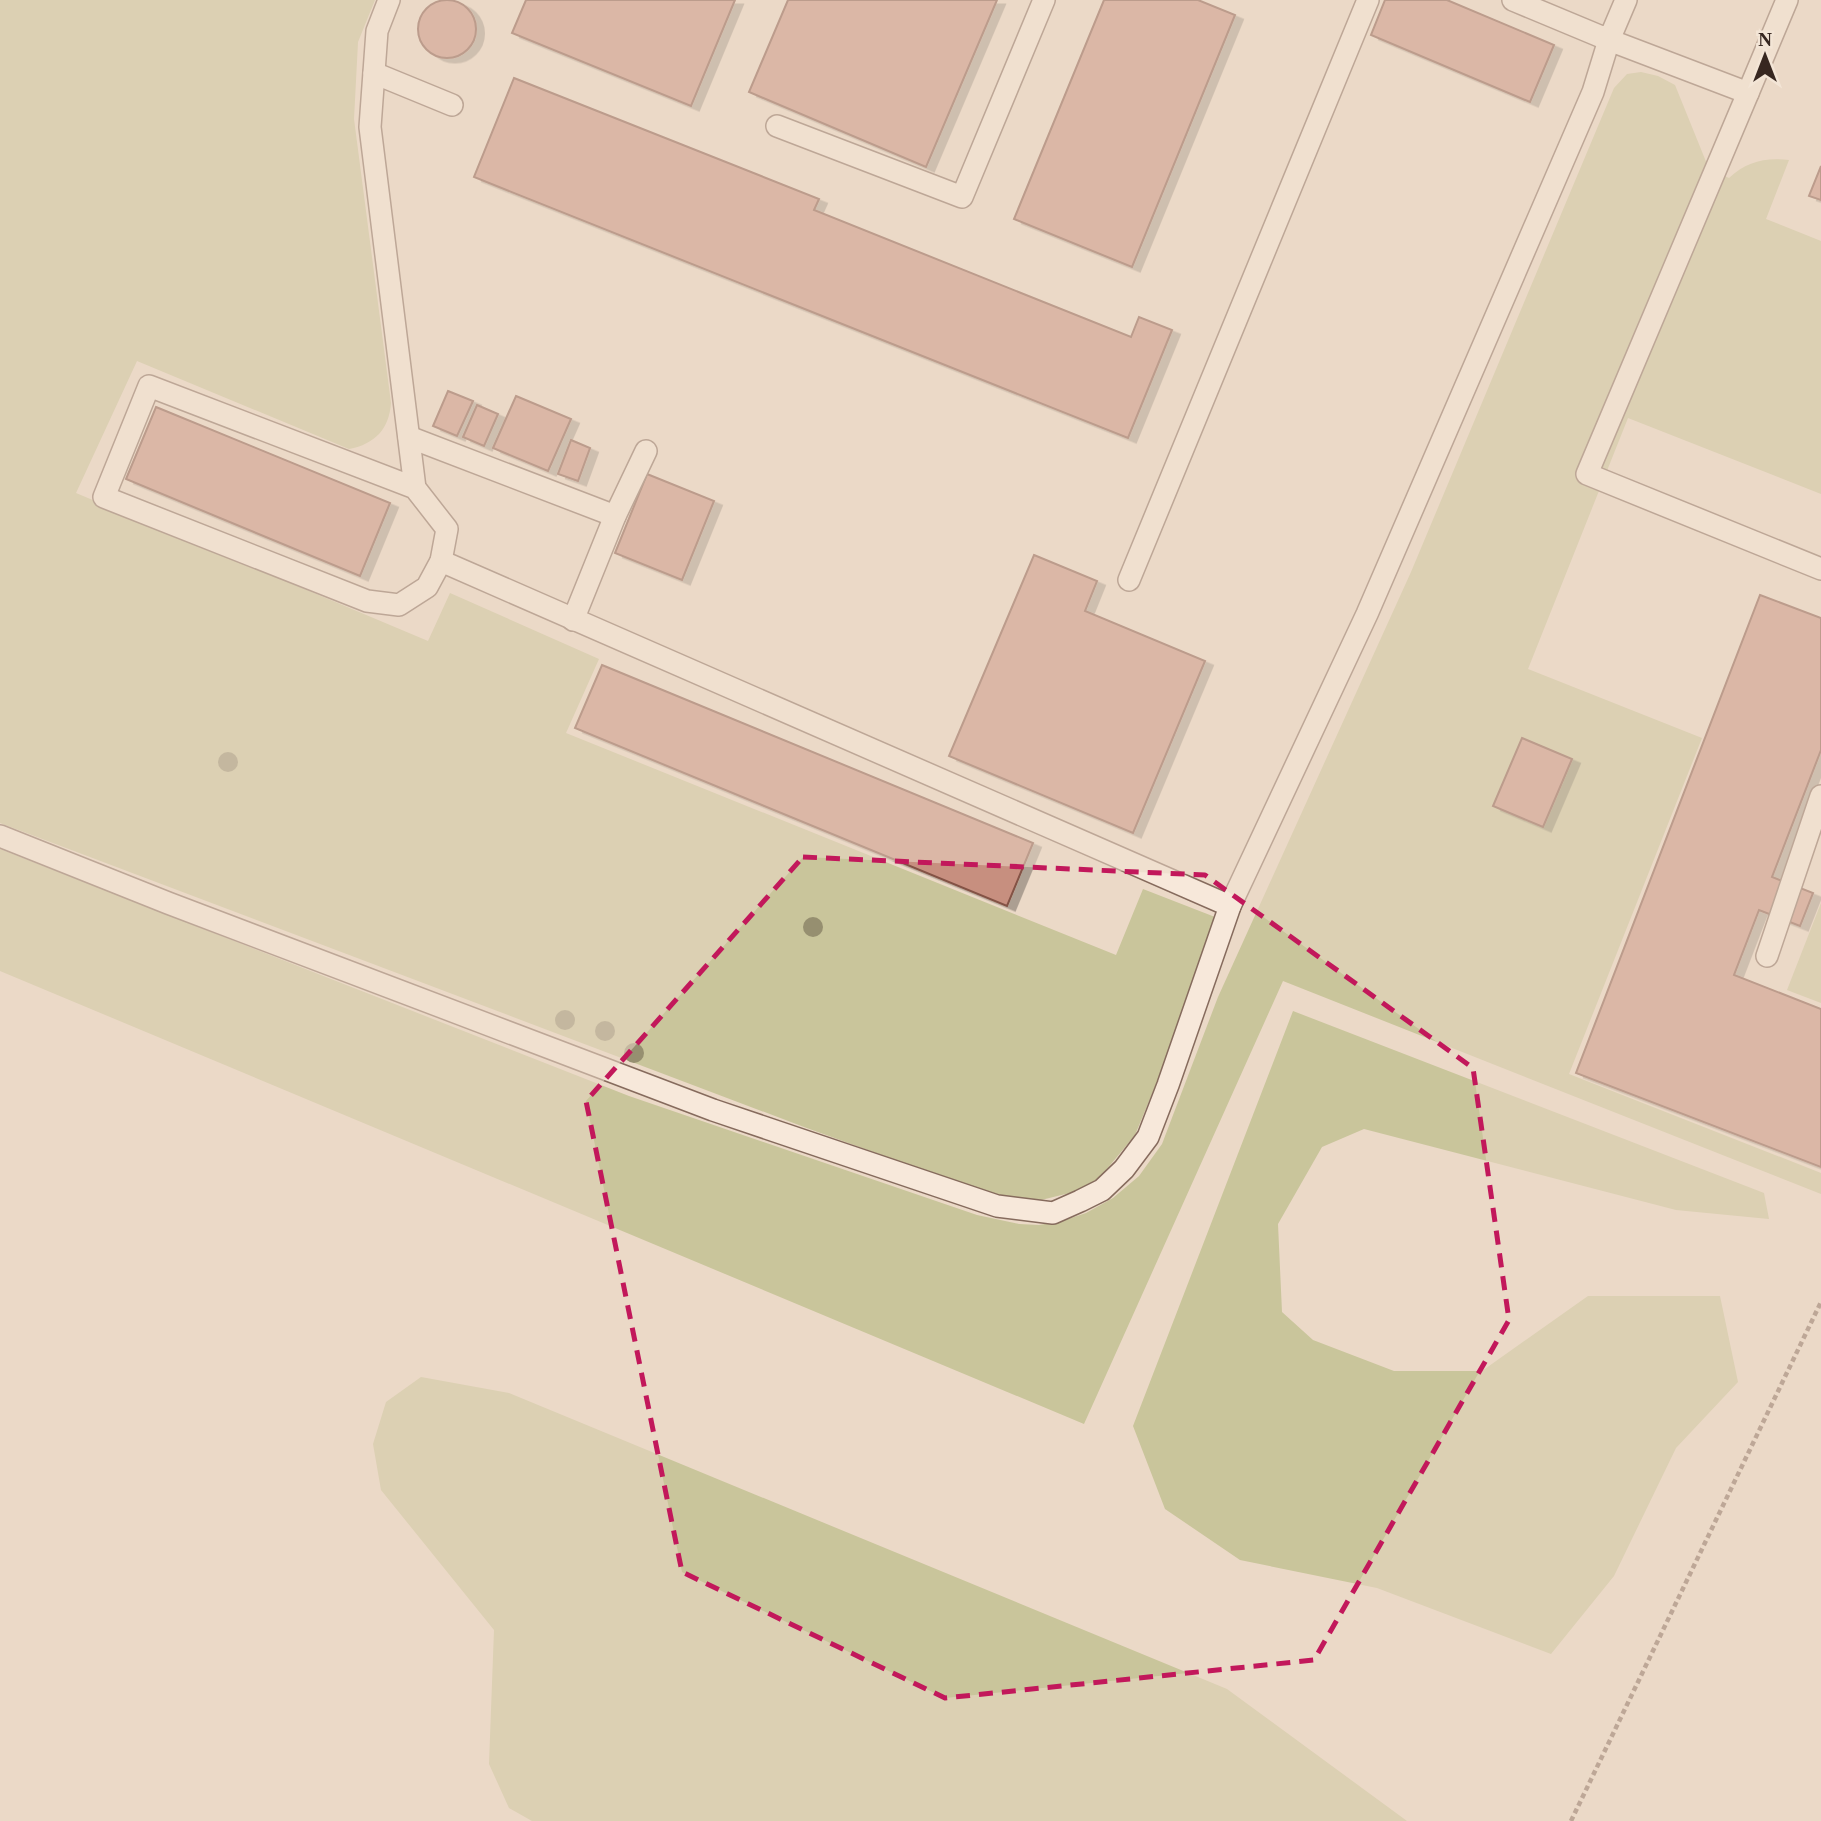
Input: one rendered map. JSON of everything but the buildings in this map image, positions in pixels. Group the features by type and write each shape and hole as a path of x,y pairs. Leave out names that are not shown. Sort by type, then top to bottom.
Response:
{"lane":[{"path":"389,0 377,31 370,127 415,488 447,529 440,561 427,587 399,605 367,601 104,497 149,386 415,488"},
{"path":"777,126 962,197 1044,0"},
{"path":"1129,580 1368,0"},
{"path":"1513,0 1748,93"},
{"path":"0,836 194,913 713,1110 997,1206 1053,1213 1102,1189 1124,1169 1148,1137 1230,906 1367,614 1593,92 1609,40 1626,0"},
{"path":"1787,0 1587,474 1821,569"},
{"path":"374,73 452,105"},
{"path":"408,437 615,516"},
{"path":"573,620 615,516 646,451"},
{"path":"440,561 1230,906"},
{"path":"1767,956 1821,796"}],"path":[{"path":"1572,1821 1821,1302"}],"highlighted area":[{"path":"803,857 1205,875 1473,1068 1509,1320 1314,1660 945,1698 682,1572 586,1101"}],"shaded area":[{"path":"0,0 375,0 358,42 354,119 391,403 384,428 373,439 349,449 137,361 76,493 428,641 450,593 599,659 566,733 1116,955 1143,889 1215,917 1159,1077 1135,1135 1102,1175 1082,1190 1037,1201 1015,1199 973,1188 804,1127 0,823"},
{"path":"1641,72 1658,76 1675,85 1709,169 1729,178 1756,162 1789,160 1766,219 1821,241 1821,494 1628,418 1528,669 1702,738 1569,1074 1821,1173 1821,1194 1283,981 1084,1424 0,971 0,849 629,1096 977,1215 1019,1224 1039,1225 1086,1213 1113,1198 1139,1176 1162,1144 1218,997 1411,572 1614,88 1627,74","holes":["1522,738 1572,759 1543,827 1494,806"]},
{"path":"1821,903 1821,1003 1787,990"},
{"path":"1293,1011 1764,1193 1769,1219 1676,1210 1364,1129 1322,1147 1278,1224 1282,1312 1313,1340 1394,1371 1482,1371 1588,1296 1720,1296 1738,1382 1676,1448 1614,1576 1551,1654 1377,1588 1240,1560 1165,1509 1133,1426"},
{"path":"421,1377 509,1393 1227,1689 1407,1821 532,1821 509,1808 489,1764 494,1630 381,1490 373,1444 386,1402"}]}
